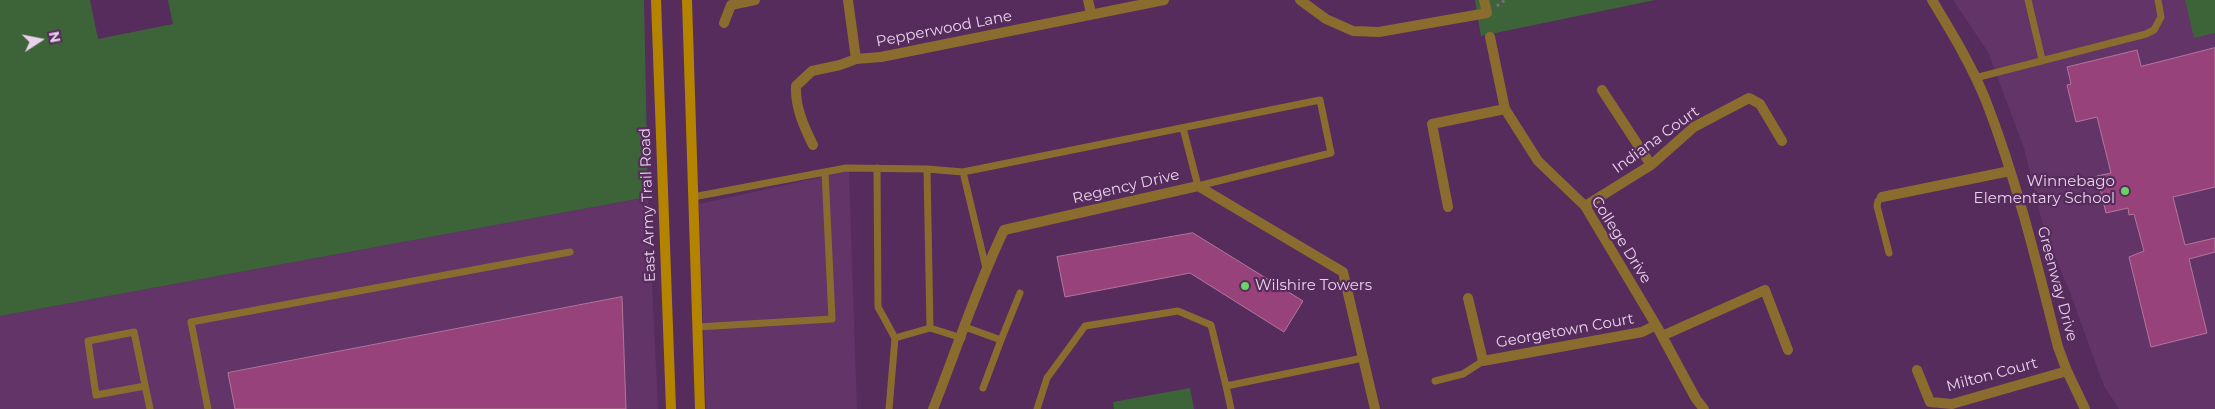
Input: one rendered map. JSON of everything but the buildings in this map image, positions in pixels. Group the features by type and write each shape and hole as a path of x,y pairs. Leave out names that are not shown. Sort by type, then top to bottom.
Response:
{"main road":[{"name":"East Army Trail Road","path":"656,0 671,409"},
{"path":"687,0 700,409"}],"street":[{"path":"724,23 731,5 755,0"},
{"path":"848,0 856,59"},
{"path":"1088,0 1091,13"},
{"name":"Pepperwood Lane","path":"813,145 804,127 795,96 796,86 812,71 840,66 856,59 891,55 1091,13 1164,0"},
{"path":"1300,0 1326,19 1353,31 1379,32 1487,14 1484,0"},
{"name":"Greenway Drive","path":"1932,0 1975,78 2010,171 2058,347 2085,409"},
{"name":"College Drive","path":"1490,37 1505,109 1538,161 1585,206 1656,325 1696,399 1704,409"},
{"path":"1602,90 1651,164"},
{"name":"Indiana Court","path":"1585,206 1651,164 1694,127 1749,98 1760,104 1782,141"},
{"path":"1448,207 1432,124 1505,109"},
{"path":"1882,197 2010,171"},
{"name":"Regency Drive","path":"933,409 962,338 986,268 1004,230 1198,186 1344,272 1375,409"},
{"path":"1662,336 1765,290 1788,350"},
{"name":"Georgetown Court","path":"1468,298 1483,361 1642,332 1656,325"},
{"name":"Milton Court","path":"1917,370 1930,402 1952,404 2067,371"}],"lane":[{"path":"2028,0 2042,59"},
{"path":"1975,78 2154,30 2161,17 2158,0"},
{"path":"692,197 846,168 927,169 963,172 1320,100 1331,153 1198,186 1183,128"},
{"path":"877,168 878,307 895,338 889,409"},
{"path":"927,169 930,328"},
{"path":"697,327 832,319 825,172"},
{"path":"963,172 986,268"},
{"path":"1882,197 1878,201 1877,206 1889,254"},
{"path":"208,409 191,322 570,252"},
{"path":"983,388 1020,293"},
{"path":"1037,409 1047,378 1085,326 1178,311 1211,325 1231,409"},
{"path":"965,327 1001,340"},
{"path":"895,338 930,328 962,338"},
{"path":"145,386 96,395 88,341 134,332 150,409"},
{"path":"1226,386 1363,358"},
{"path":"1435,382 1463,374 1483,361"}],"shaded area":[{"name":"Winnebago Elementary School","path":"1953,0 2215,0 2215,409 2119,409 2104,386 2069,290 2045,234 2024,148 1988,52"},
{"path":"849,171 857,409 706,409 699,204"},
{"path":"648,197 658,409 0,409 0,316"}],"green space":[{"path":"0,0 90,0 98,39 173,24 168,0 644,0 648,197 0,316"},
{"path":"1475,0 1655,0 1481,36"},
{"path":"2185,0 2215,0 2215,33 2194,38"},
{"path":"1190,388 1194,409 1114,409 1113,402"}],"place":[{"name":"Winnebago Elementary School","path":"2125,191"},
{"name":"Wilshire Towers","path":"1245,286"}]}
